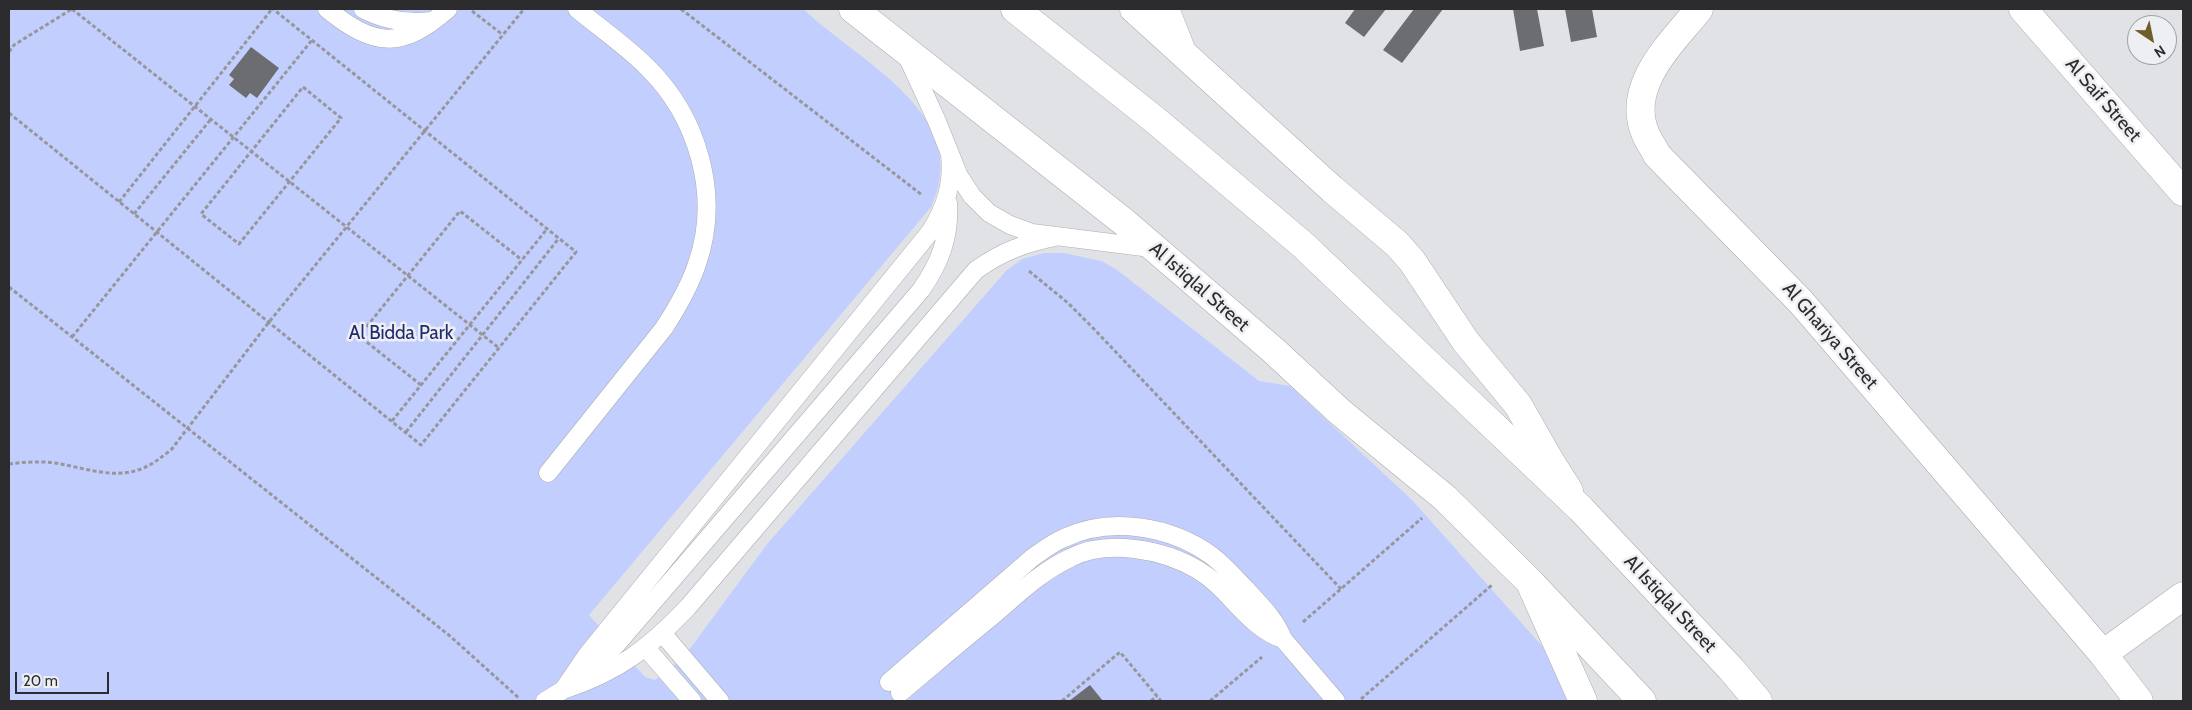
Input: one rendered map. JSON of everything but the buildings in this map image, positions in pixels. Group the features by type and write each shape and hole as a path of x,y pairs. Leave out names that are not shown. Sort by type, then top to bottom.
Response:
{"street":[{"name":"Al Istiqlal Street","path":"853,9 1124,222 1273,350 1340,412 1445,498 1522,574 1642,701"},
{"name":"Al Istiqlal Street","path":"1015,9 1156,120 1303,244 1581,509 1731,669 1758,701"},
{"name":"Al Istiqlal Street","path":"1134,9 1332,189 1396,244 1412,261 1466,342 1518,405 1550,461 1581,509"},
{"path":"1165,9 1183,53"},
{"name":"Al Ghariya Street","path":"1699,9 1657,62 1645,84 1640,109 1645,133 1657,155 1801,302 2103,654 2139,701"},
{"name":"Al Saif Street","path":"2022,9 2180,181"},
{"name":"Al Istiqlal Street","path":"1522,574 1583,701"},
{"path":"2103,654 2183,596"}],"lane":[{"path":"327,9 358,32 374,37 390,38 406,36 422,30 441,14"},
{"path":"363,9 403,22 419,22 441,14"},
{"path":"548,473 664,328 677,308 690,285 698,262 704,238 706,215 705,186 698,148 680,109 648,68 577,9"},
{"path":"904,49 921,83 959,176 972,196 989,212 1010,225 1032,233 1154,248"},
{"path":"563,690 587,655 930,232 945,205 951,182 950,154"},
{"path":"545,701 563,690 616,645 921,290 934,272 943,252 948,231 945,205"},
{"path":"563,690 603,674 646,648 663,634 967,279 1001,253 1028,242 1055,237"},
{"path":"895,687 1032,558 1050,545 1071,535 1114,526 1142,528 1175,535 1211,556 1228,570 1268,613 1280,630 1283,639 1336,701"},
{"path":"663,634 720,701"},
{"path":"646,648 692,701"}],"path":[{"path":"9,52 14,45 72,9 499,348"},
{"path":"9,113 156,232 406,432 421,445 576,252 272,9 119,202"},
{"path":"470,9 503,35"},
{"path":"9,464 23,462 52,463 117,473 137,470 156,462 171,450 269,322 524,9"},
{"path":"681,9 945,205"},
{"path":"72,337 312,40"},
{"path":"9,42 14,45"},
{"path":"303,87 341,118 240,244 201,214 251,151 303,87"},
{"path":"134,214 211,119"},
{"path":"422,386 359,336 460,211 522,260"},
{"path":"392,421 547,229"},
{"path":"406,432 559,238"},
{"path":"1001,253 1034,274 1068,303 1341,589"},
{"path":"9,287 450,636 523,701"},
{"path":"1210,701 1445,498"},
{"path":"1359,701 1522,574"},
{"path":"1062,701 1120,652 1161,701"},
{"path":"1151,701 1157,696"}],"green space":[{"name":"Al Bidda Park","path":"9,9 804,9 898,87 917,107 931,128 939,152 940,178 931,207 589,615 645,677 655,680 683,658 768,543 1006,271 1022,259 1044,253 1064,253 1101,261 1116,269 1259,381 1290,386 1413,501 1591,701 9,701"}]}
